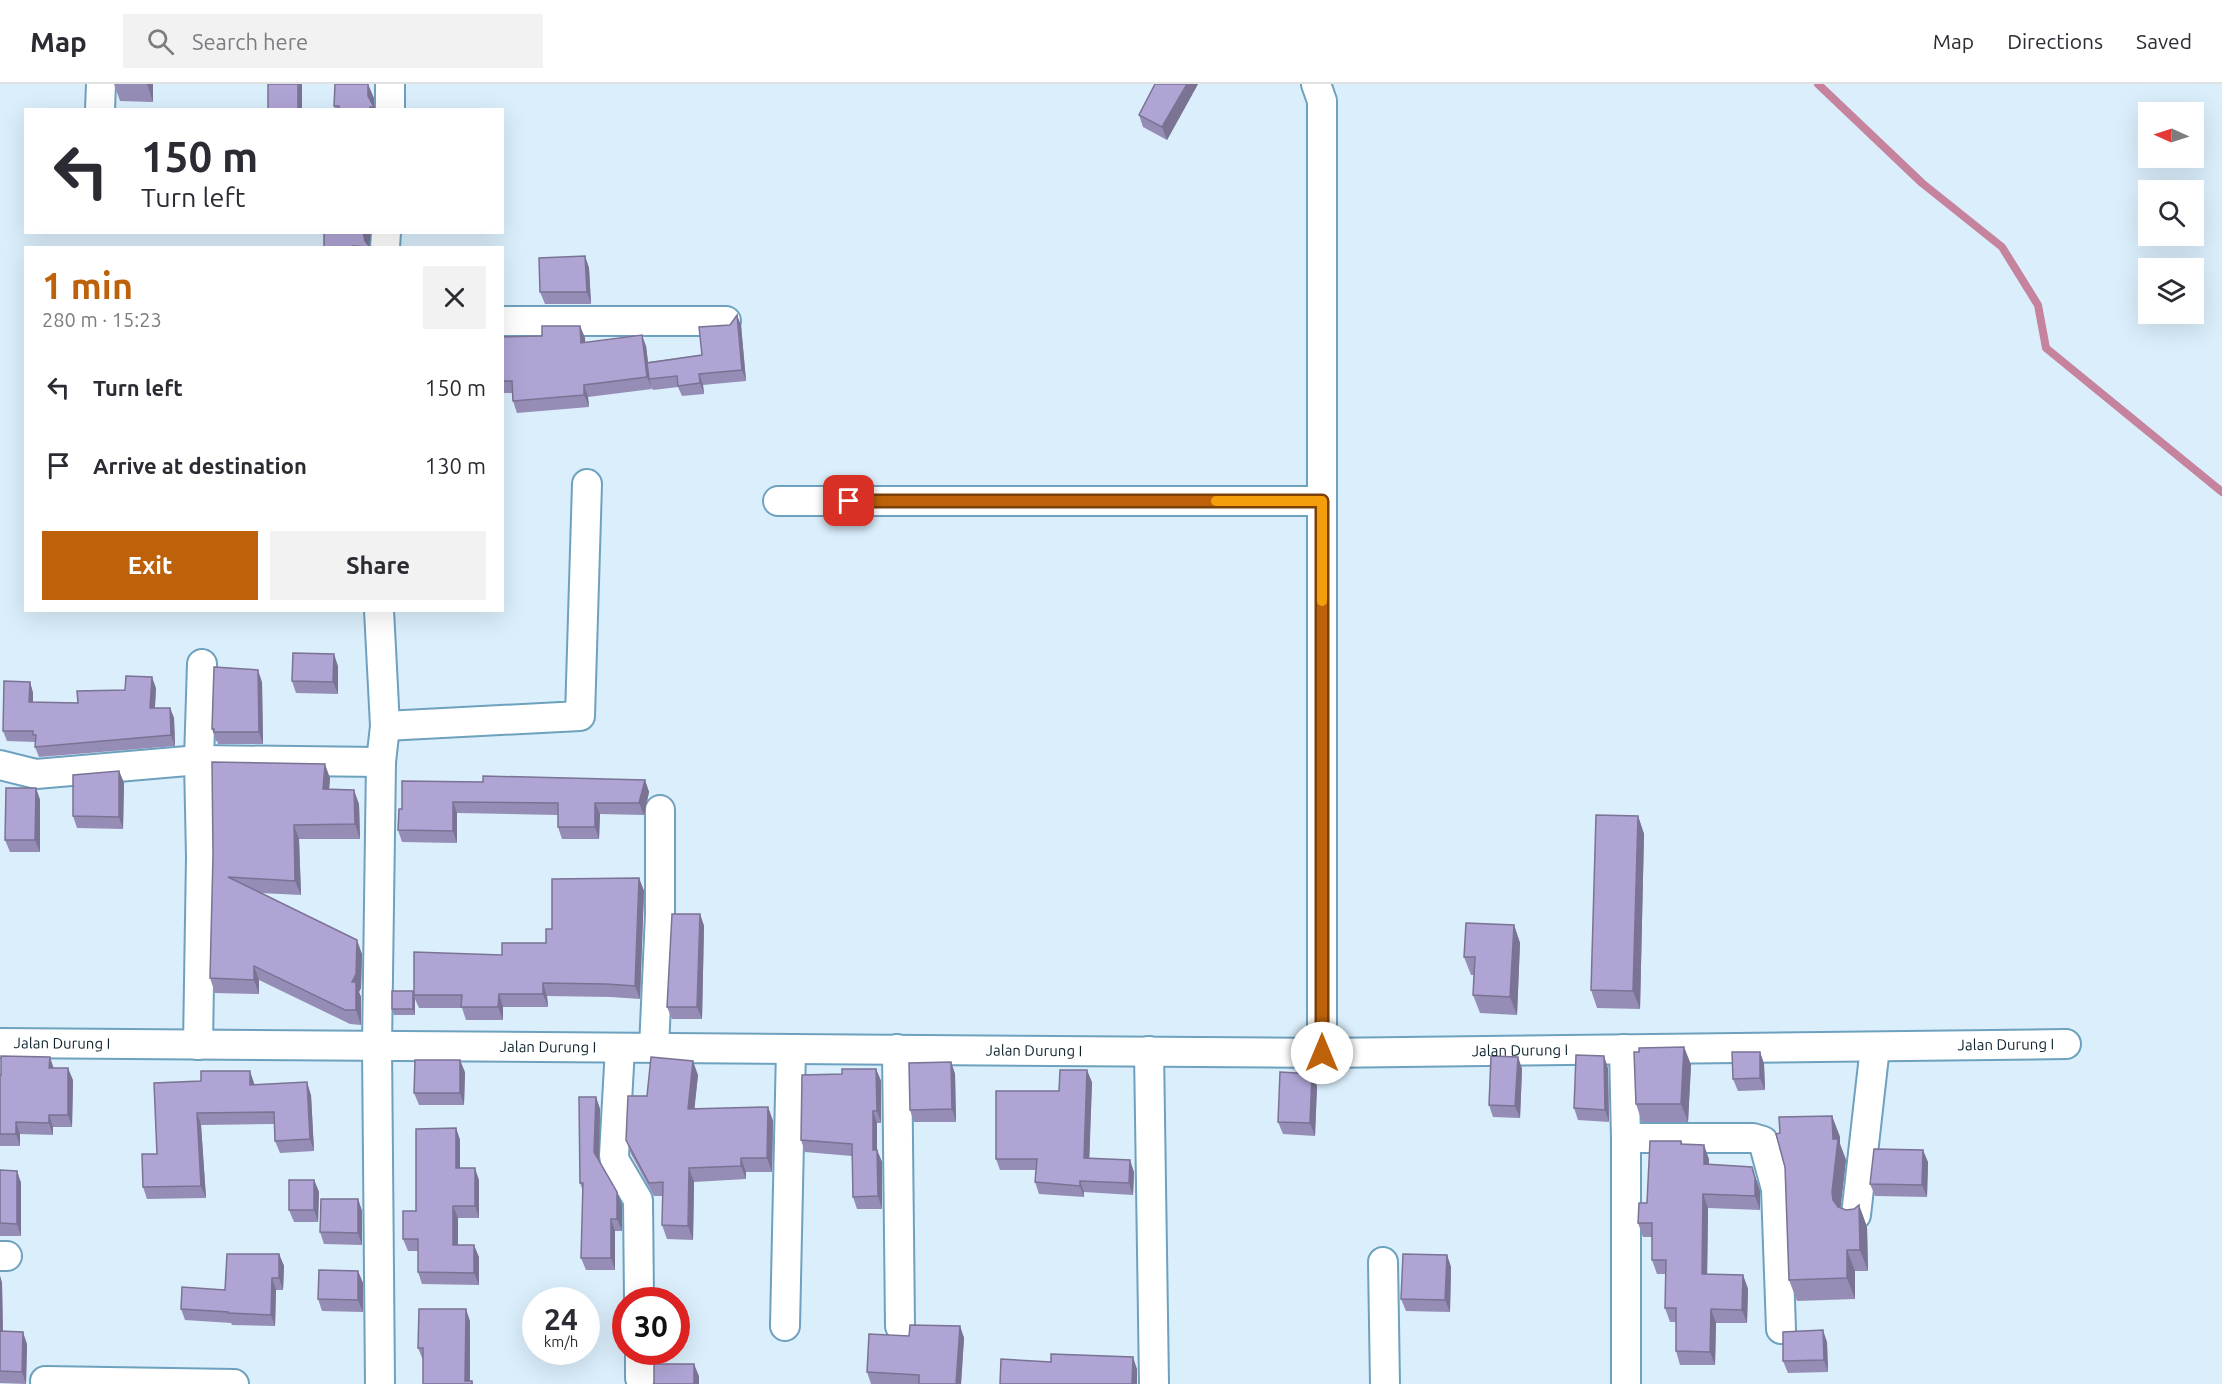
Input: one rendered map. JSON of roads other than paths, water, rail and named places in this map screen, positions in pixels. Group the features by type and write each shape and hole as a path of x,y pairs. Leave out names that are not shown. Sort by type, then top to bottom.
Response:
{"street":[{"path":"100,108 101,84"},
{"path":"390,84 390,108"},
{"path":"1316,84 1322,101 1322,1053"},
{"path":"504,321 726,321"},
{"path":"385,726 580,716 587,484"},
{"path":"778,501 1322,501"},
{"path":"379,612 385,726 381,762 377,1046 380,1384"},
{"path":"198,1045 201,857 199,760 202,664"},
{"path":"0,765 36,774 199,760 381,762"},
{"path":"654,1048 660,915 660,810"},
{"name":"Jalan Durung I","path":"0,1044 1322,1053 2066,1044"},
{"path":"1856,1215 1875,1047"},
{"path":"620,1048 614,1155 615,1161 638,1200 639,1287"},
{"path":"786,1326 791,1049"},
{"path":"897,1049 900,1326"},
{"path":"1624,1049 1626,1384"},
{"path":"1149,1051 1154,1384"},
{"path":"1626,1138 1754,1138 1762,1140 1776,1189 1781,1329"},
{"path":"1383,1262 1385,1384"},
{"path":"45,1381 232,1384"}],"waterway":[{"path":"1818,84 1922,183 2002,247 2038,305 2046,348 2222,492"}]}
